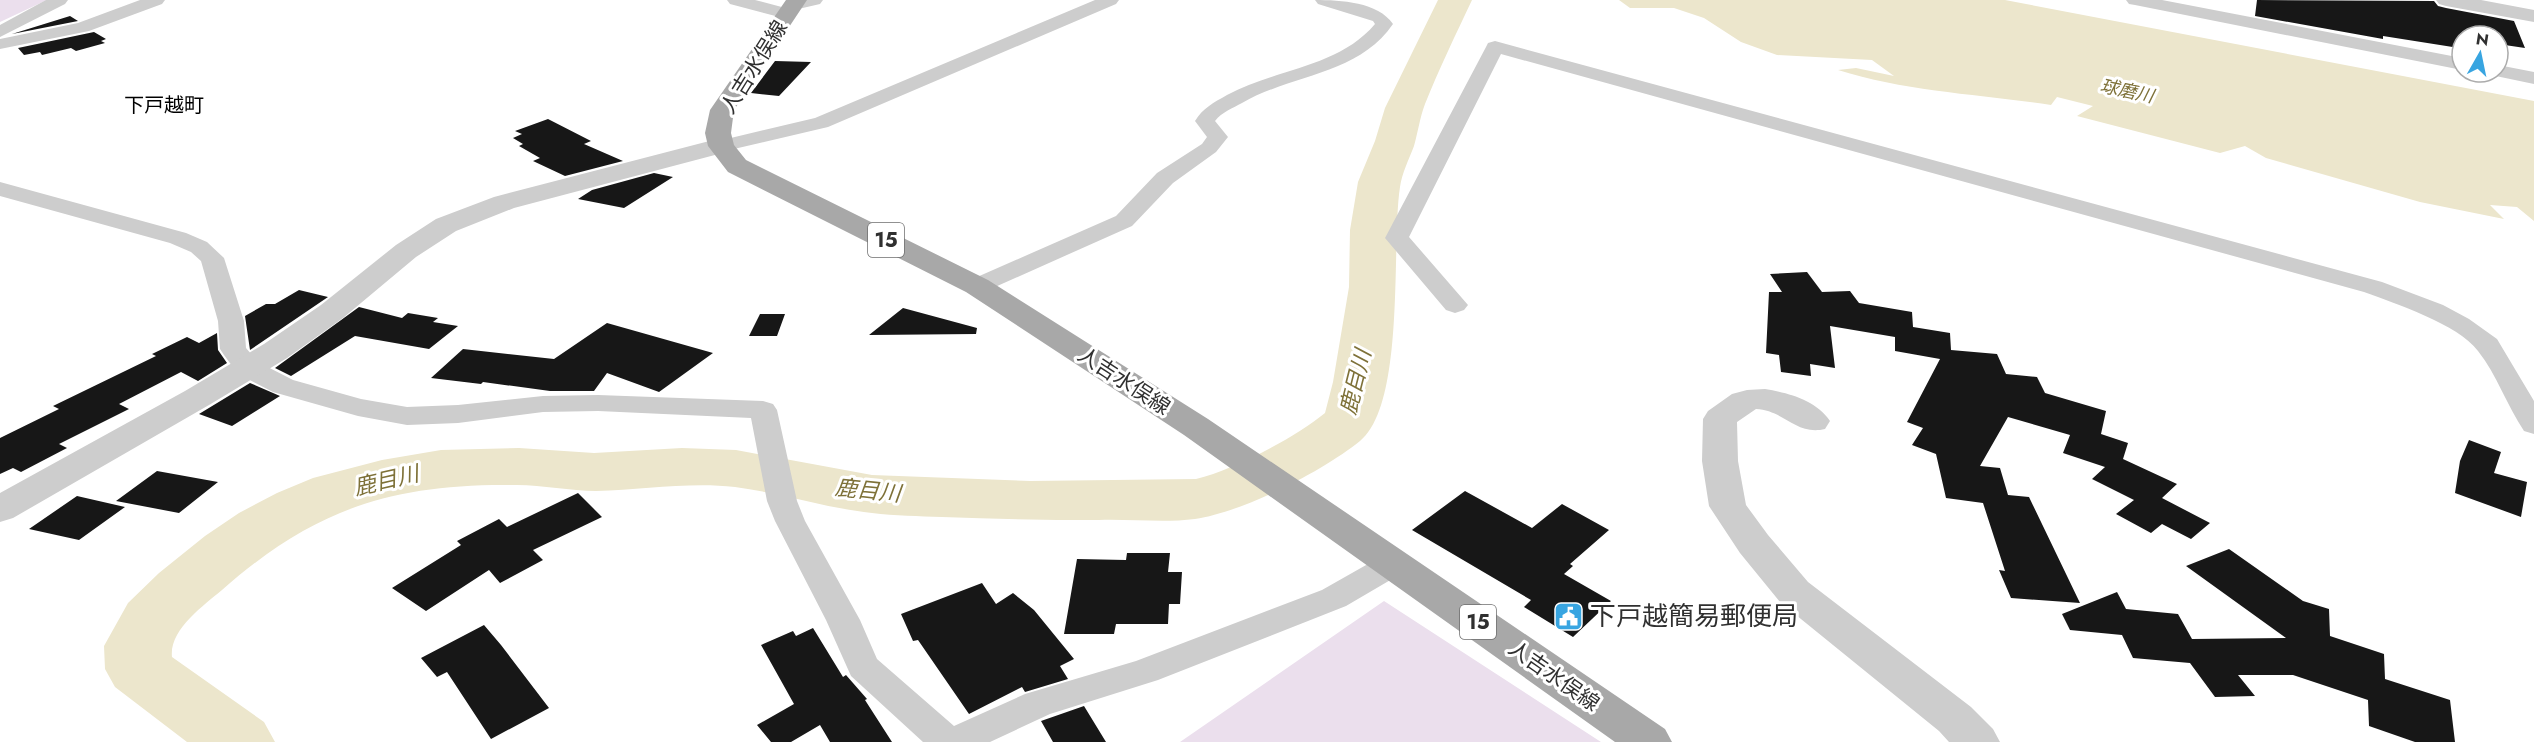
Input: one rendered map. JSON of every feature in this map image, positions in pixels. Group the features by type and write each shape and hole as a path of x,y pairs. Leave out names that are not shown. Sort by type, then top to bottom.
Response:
{"main road":[{"name":"人吉水俣線","path":"798,5 722,110 718,133 721,146 737,166 977,286 1196,427 1649,742"}],"street":[{"path":"0,32 59,0"},
{"path":"0,44 83,27 156,0"},
{"path":"736,0 798,5"},
{"path":"0,509 248,368 356,295 400,256 431,233 466,215 674,156 821,123 1110,0"},
{"path":"977,286 1124,221 1165,178 1209,148 1218,137 1205,121 1210,111 1252,89 1320,66 1364,46 1375,38 1384,24 1379,17 1324,0"},
{"path":"2135,0 2450,62"},
{"path":"2446,0 2534,16"},
{"path":"1455,305 1397,238 1495,47 2373,287 2434,310 2460,324 2488,345 2534,425"},
{"path":"2510,73 2534,78"},
{"path":"0,189 156,232 199,247 212,258 231,321 233,349 248,368 283,386 358,408 407,416 458,414 543,404 598,403 763,410 782,501 790,521 843,620 863,667 947,742"},
{"path":"1813,421 1799,411 1770,399 1745,400 1720,419 1720,461 1728,506 1754,544 1794,592 1955,719 1977,742"},
{"path":"955,742 1038,704 1146,671 1334,597 1393,564"}],"shaded area":[{"path":"0,0 47,0 0,22"},
{"path":"1384,601 1601,742 1180,742"}],"water":[{"name":"球磨川","path":"1619,0 2005,0 2534,101 2534,221 2517,207 2490,205 2504,219 2420,202 2266,158 2245,146 2220,153 2077,116 2093,106 2057,97 2051,105 1917,88 1864,77 1838,70 1856,68 1894,76 1872,60 1777,55 1741,42 1704,18 1674,8 1630,8"}],"building":[{"path":"2257,0 2434,1 2438,6 2514,21 2525,48 2510,46 2510,24 2450,24 2450,47 2383,36 2383,39 2255,16"},
{"path":"70,16 78,21 12,34"},
{"path":"94,32 106,39 101,41 105,43 76,51 71,48 42,55 40,52 24,55 18,48"},
{"path":"775,61 811,62 779,96 751,93"},
{"path":"548,119 591,141 584,144 623,161 565,176 533,161 540,158 519,146 523,144 513,138 522,134 515,131"},
{"path":"654,173 673,177 624,208 578,199 592,190"},
{"path":"1807,272 1822,292 1850,291 1859,303 1912,312 1913,327 1950,333 1951,350 1997,354 2006,374 2037,377 2045,393 2106,411 2101,434 2128,443 2123,459 2177,484 2162,498 2210,523 2191,539 2162,524 2151,533 2116,514 2134,500 2092,479 2105,467 2063,453 2070,435 2008,417 1980,466 2000,468 2008,495 2029,497 2080,603 2011,598 1999,570 2005,571 1983,503 1946,498 1936,454 1912,445 1923,428 1907,422 1940,359 1895,351 1895,337 1830,326 1835,368 1810,364 1811,376 1781,372 1779,355 1766,353 1769,292 1782,292 1770,274"},
{"path":"299,290 328,297 250,350 245,316 266,304 275,304"},
{"path":"359,307 402,318 408,313 438,318 433,322 458,326 429,349 355,336 291,376 275,368"},
{"path":"903,308 977,328 976,334 869,335"},
{"path":"760,314 785,314 777,336 749,336"},
{"path":"607,323 713,353 659,392 607,373 594,391 550,391 431,378 463,349 554,359"},
{"path":"217,333 218,350 227,363 198,381 181,372 119,404 129,409 59,444 67,448 21,472 13,468 0,474 0,438 59,409 53,406 156,356 152,354 187,337 199,343"},
{"path":"250,383 280,396 232,426 199,414"},
{"path":"2469,440 2501,452 2494,473 2527,482 2521,517 2455,493 2460,461"},
{"path":"157,471 218,482 179,513 116,501"},
{"name":"下戸越簡易郵便局","path":"1465,491 1532,528 1562,504 1609,530 1570,564 1573,566 1564,574 1611,601 1573,637 1524,607 1531,600 1412,530"},
{"path":"578,493 602,517 533,550 543,560 500,583 489,570 426,611 392,588 461,545 457,541 499,519 507,527"},
{"path":"77,496 125,507 79,540 29,529"},
{"path":"2229,549 2303,601 2329,609 2330,636 2384,654 2385,679 2450,700 2455,742 2415,742 2369,726 2368,700 2293,675 2238,675 2255,696 2215,697 2190,663 2133,658 2122,635 2070,630 2062,614 2117,592 2126,609 2178,614 2192,639 2286,638 2186,566"},
{"path":"1127,553 1170,553 1168,572 1182,572 1180,604 1169,604 1168,624 1116,624 1114,634 1064,634 1077,559 1126,560"},
{"path":"982,583 996,604 1013,593 1034,610 1074,659 1060,666 1068,679 1025,692 1022,687 969,714 918,640 913,641 901,614"},
{"path":"484,625 549,708 491,739 447,672 437,677 421,658"},
{"path":"813,628 843,677 846,675 867,699 865,700 892,742 830,742 820,725 791,742 771,742 757,725 794,704 761,645 793,631 796,636"},
{"path":"1084,706 1106,742 1053,742 1041,721"}],"waterway":[{"name":"鹿目川","path":"239,742 139,669 137,646 151,620 182,589 227,551 260,528 298,507 334,492 382,479 441,469 519,466 594,472 682,466 736,469 872,494 1030,501 1196,499 1233,489 1295,457 1343,427 1351,417 1360,382 1373,287 1373,230 1379,182 1395,141 1404,108 1455,0"}],"place":[{"name":"下戸越簡易郵便局","path":"1569,616"}],"district":[{"name":"下戸越町","path":"164,105"}]}
